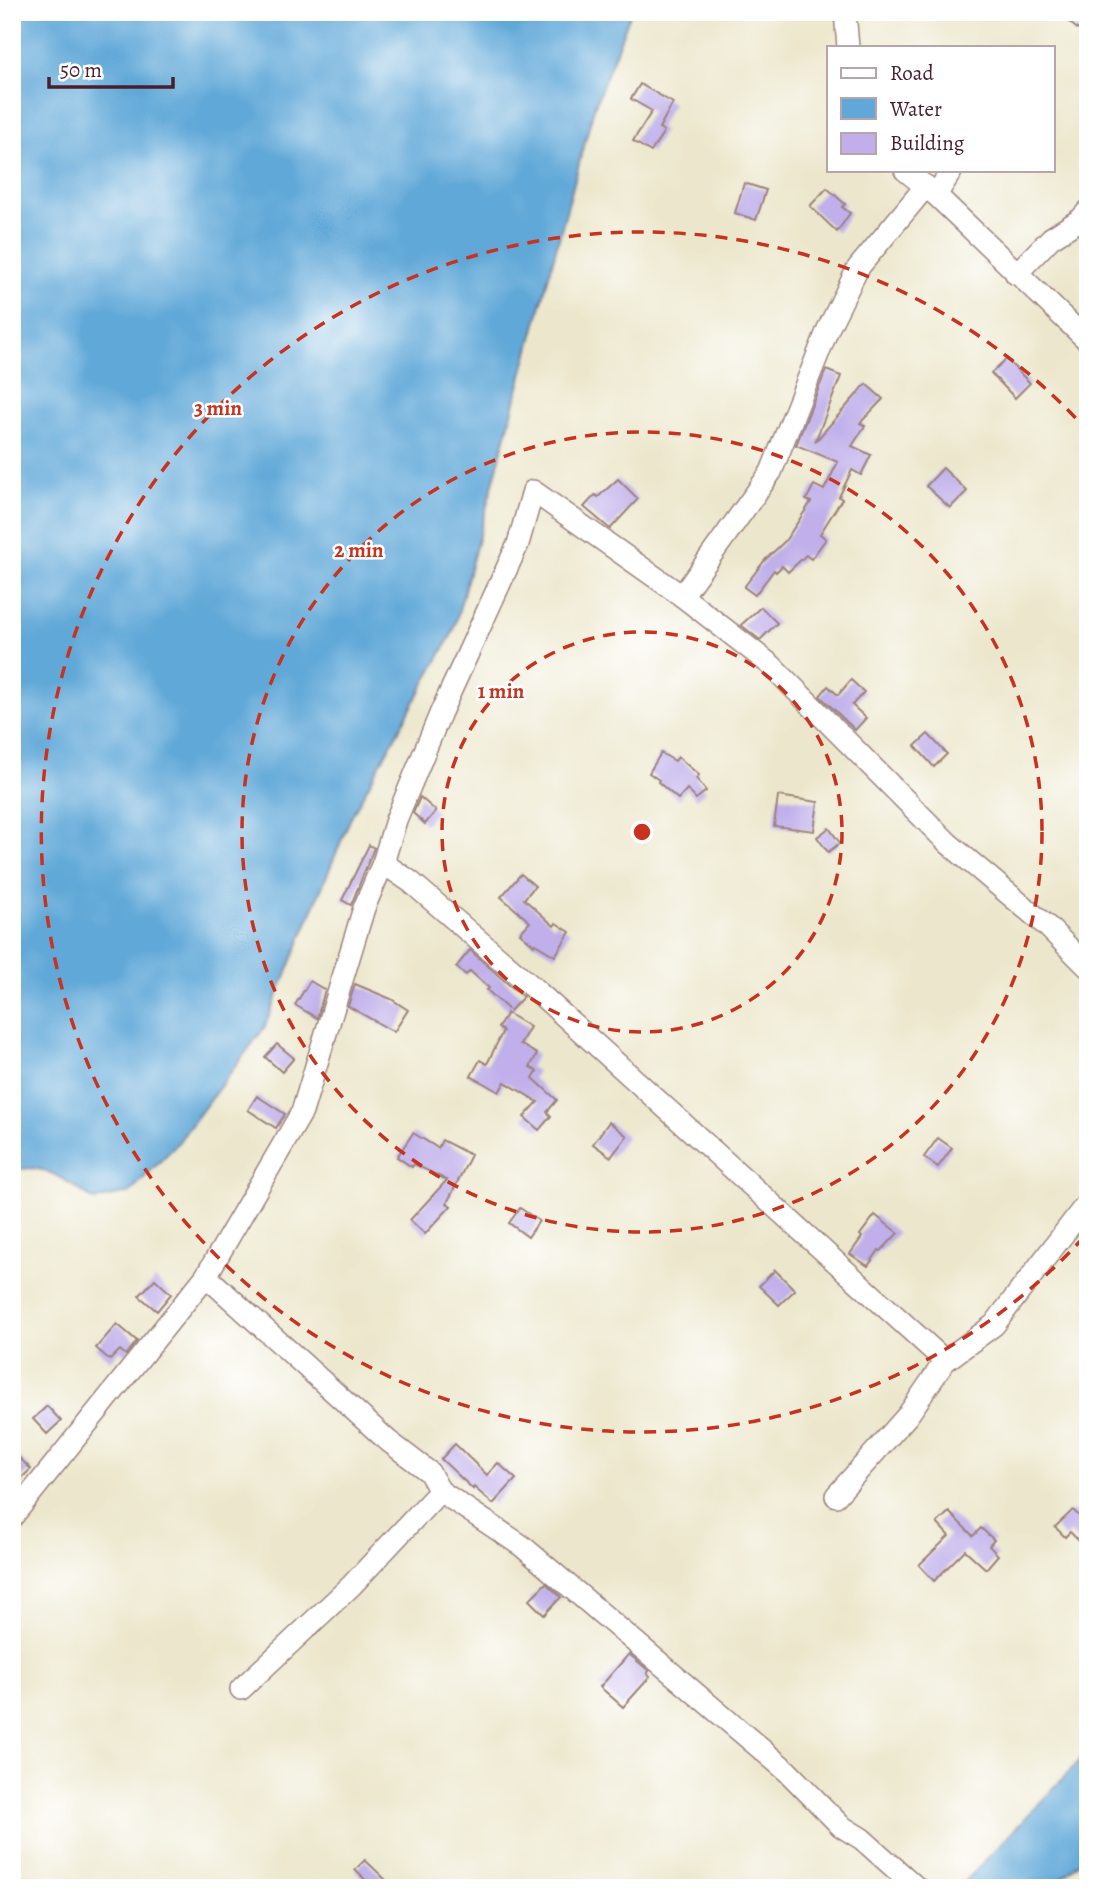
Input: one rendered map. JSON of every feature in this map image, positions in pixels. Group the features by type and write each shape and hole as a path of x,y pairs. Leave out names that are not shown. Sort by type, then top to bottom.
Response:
{"street":[{"path":"845,12 848,46"},
{"path":"908,172 931,190 1088,341"},
{"path":"682,596 771,472 828,328 858,268 950,172"},
{"path":"1016,274 1051,238 1081,219 1088,211"},
{"path":"12,1517 206,1276 302,1112 364,908 383,863 396,820 440,712 518,544 533,491 682,596 771,665 948,843 1048,927 1088,967"},
{"path":"383,863 411,882 529,984 946,1362"},
{"path":"836,1496 908,1415 946,1362 994,1325 1088,1202"},
{"path":"206,1276 387,1440 429,1472 440,1491 522,1546 776,1762 841,1826 862,1839 916,1888"},
{"path":"241,1689 351,1586 440,1491"}],"water":[{"path":"12,12 631,12 594,108 453,632 351,817 264,1028 176,1145 129,1193 94,1200 45,1171 34,1168 12,1172"},
{"path":"1088,1752 1088,1854 1052,1888 959,1888"}],"building":[{"path":"1078,12 1088,12 1088,38 1069,22"},
{"path":"640,84 673,103 659,128 664,131 651,152 633,141 652,111 631,99"},
{"path":"744,183 766,190 756,220 735,213"},
{"path":"827,188 845,204 842,207 850,213 837,232 810,206"},
{"path":"1006,359 1030,383 1015,398 991,373"},
{"path":"826,370 841,376 815,442 866,384 883,399 860,423 865,426 852,446 871,455 861,475 852,470 839,497 842,499 820,534 826,539 811,559 806,555 788,572 782,566 776,572 774,570 755,595 744,587 765,560 785,541 811,502 806,500 814,485 824,490 838,462 796,445"},
{"path":"943,468 967,491 950,508 926,486"},
{"path":"618,479 638,499 610,529 584,507 595,495 598,497"},
{"path":"761,607 777,623 760,640 741,625"},
{"path":"851,680 864,692 852,705 866,718 855,730 820,696 828,686 838,695"},
{"path":"928,734 947,754 934,767 915,746"},
{"path":"661,753 675,761 678,757 699,775 696,778 706,791 696,799 687,789 678,799 649,773"},
{"path":"778,796 818,802 814,831 774,826"},
{"path":"420,797 436,811 425,824 413,813"},
{"path":"829,828 840,843 828,852 817,837"},
{"path":"369,845 374,848 351,905 342,900"},
{"path":"521,874 535,886 524,899 554,926 556,923 570,932 555,956 534,945 520,933 530,922 501,897"},
{"path":"470,950 523,997 510,1011 470,971 466,975 456,967"},
{"path":"310,981 325,990 317,1018 295,1005"},
{"path":"355,984 391,999 408,1010 394,1032 348,1006"},
{"path":"507,1013 530,1027 520,1044 537,1054 530,1067 537,1071 533,1078 557,1100 547,1112 551,1116 539,1130 524,1117 538,1102 505,1082 499,1092 471,1076 480,1060 487,1064 503,1031 498,1028"},
{"path":"277,1044 294,1058 282,1072 265,1057"},
{"path":"257,1096 285,1114 276,1128 248,1110"},
{"path":"609,1122 627,1136 611,1157 593,1144"},
{"path":"413,1133 438,1148 442,1140 471,1155 447,1203 451,1206 425,1234 410,1220 447,1180 414,1164 412,1167 397,1157"},
{"path":"938,1138 952,1148 938,1167 924,1157"},
{"path":"520,1208 539,1221 528,1237 509,1223"},
{"path":"875,1215 898,1233 879,1250 868,1266 850,1254"},
{"path":"775,1270 795,1290 779,1305 759,1286"},
{"path":"155,1279 171,1294 157,1311 139,1296"},
{"path":"117,1324 137,1341 126,1355 120,1350 110,1360 96,1348"},
{"path":"47,1406 61,1421 47,1434 33,1419"},
{"path":"455,1444 487,1475 498,1463 516,1479 493,1504 441,1459"},
{"path":"12,1451 31,1469 12,1487"},
{"path":"1073,1510 1088,1525 1088,1550 1070,1532 1065,1537 1055,1527"},
{"path":"949,1512 973,1536 981,1528 994,1540 989,1546 998,1555 986,1569 965,1550 934,1581 919,1565 949,1536 937,1523"},
{"path":"546,1583 561,1597 544,1615 529,1600"},
{"path":"629,1654 649,1671 647,1674 650,1677 623,1707 600,1687"},
{"path":"365,1860 385,1879 377,1888 355,1870"}]}
